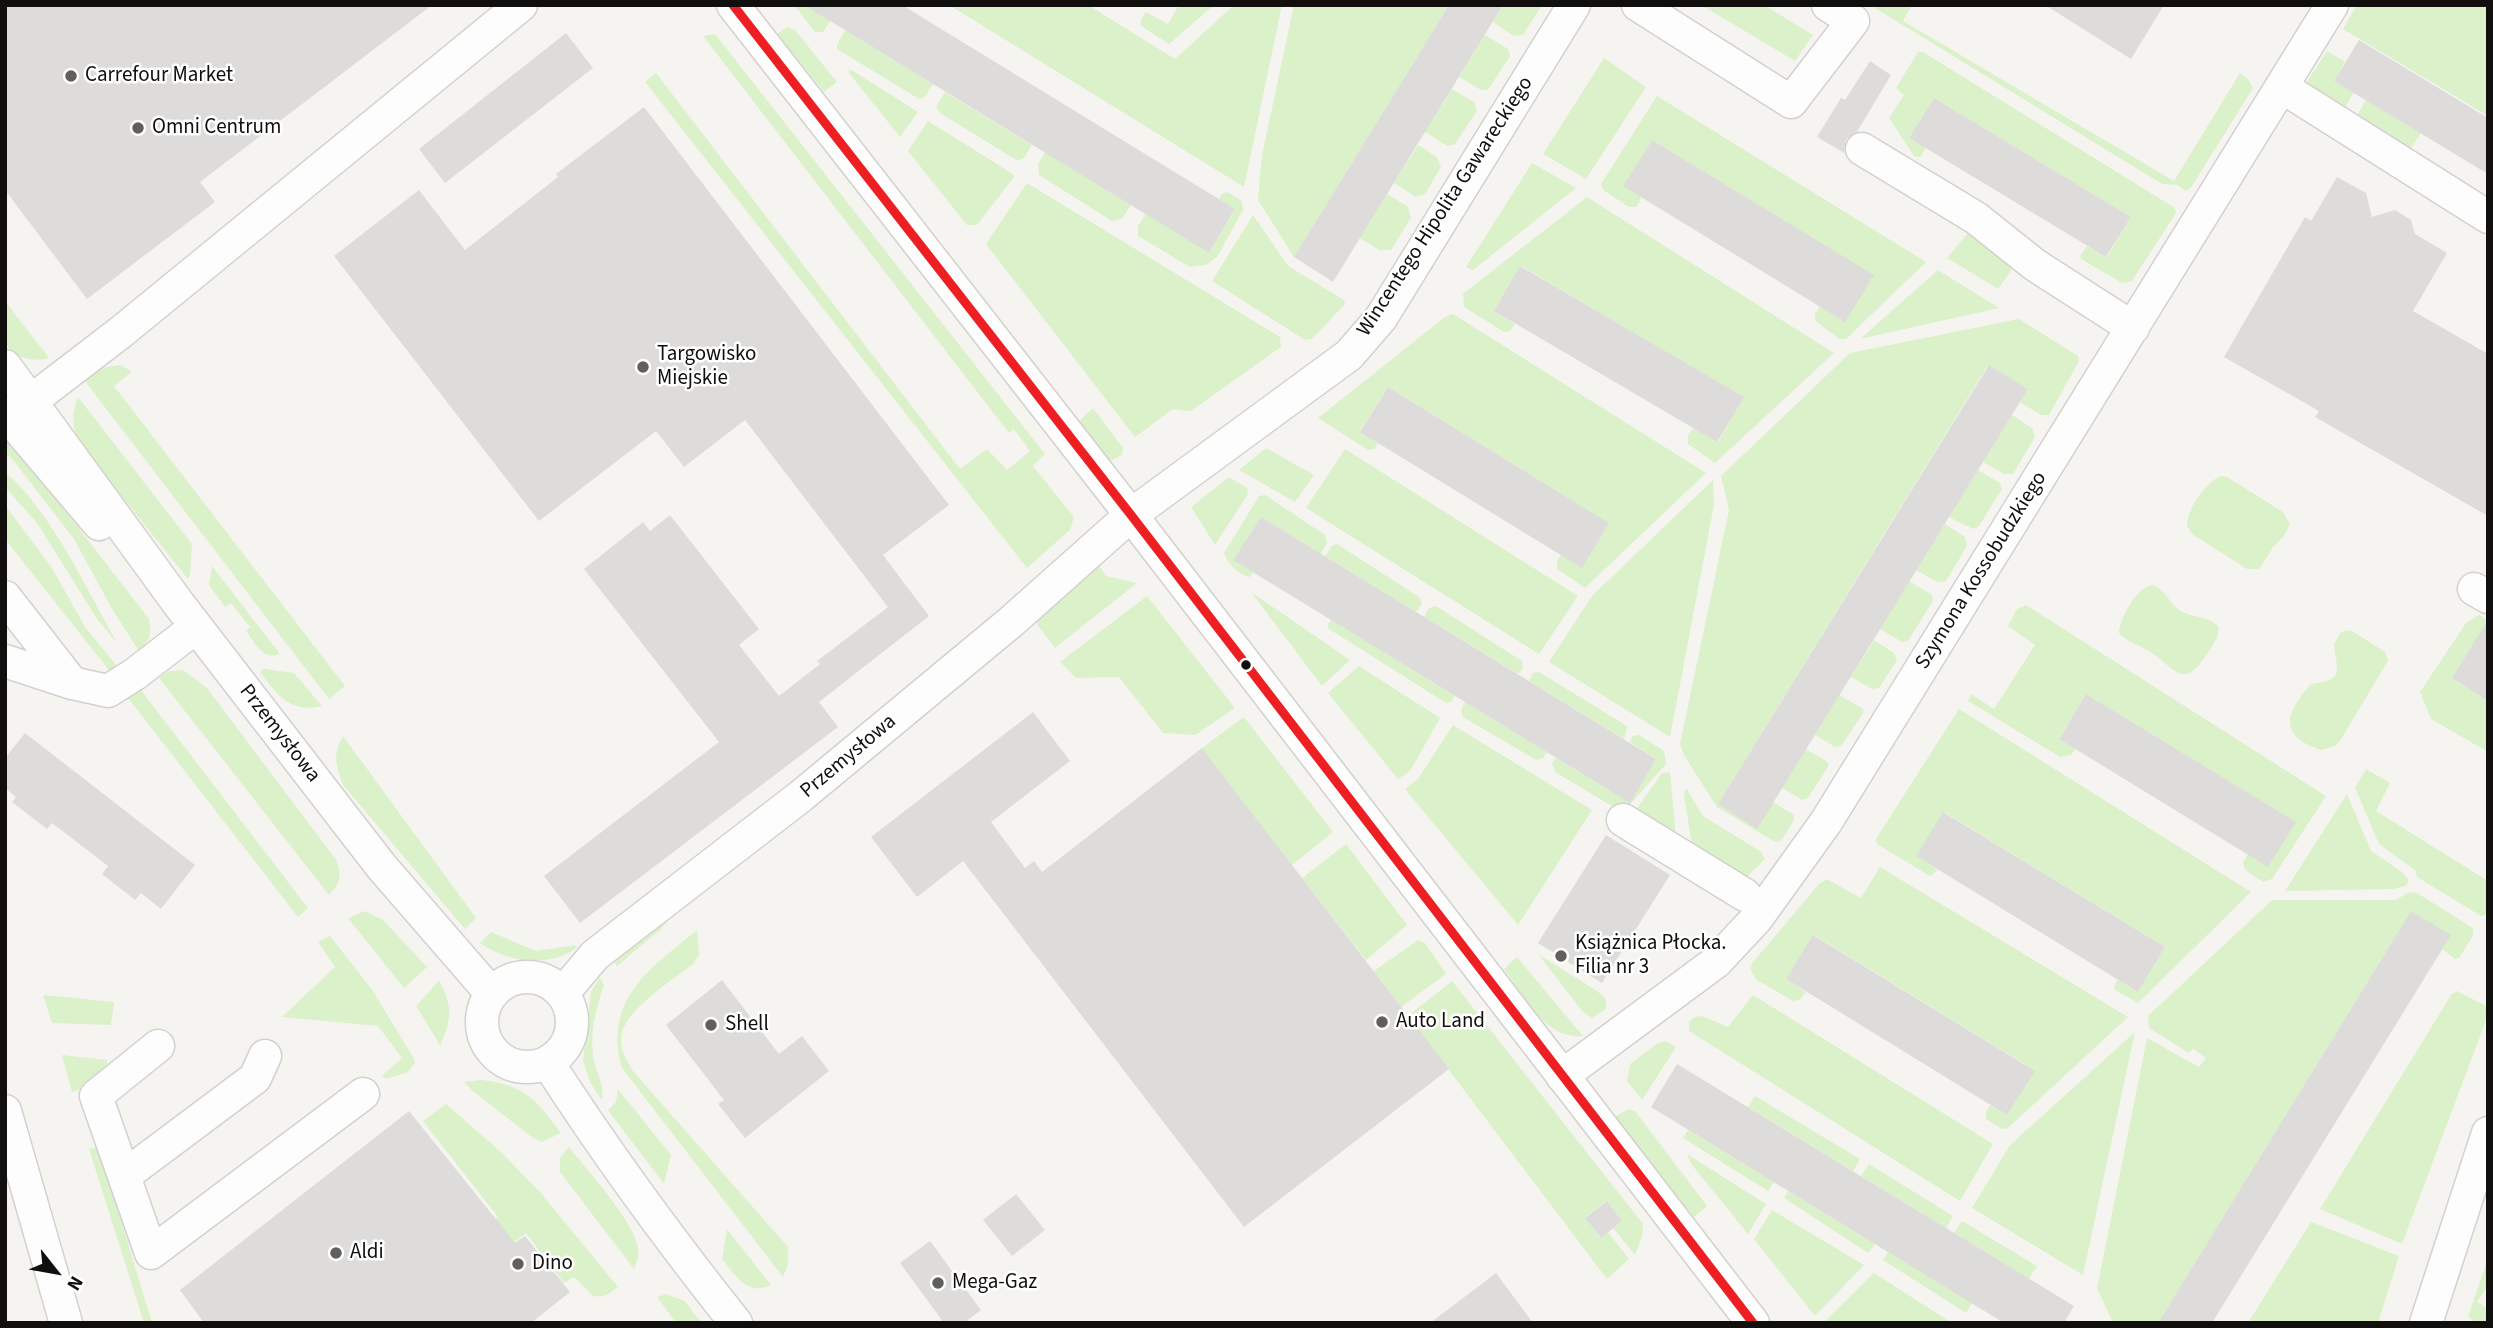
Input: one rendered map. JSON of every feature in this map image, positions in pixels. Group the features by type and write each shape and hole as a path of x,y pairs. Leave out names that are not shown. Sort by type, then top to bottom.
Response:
{"street":[{"path":"18,407 121,332 521,5"},
{"path":"733,5 1131,515 1753,1323"},
{"name":"Wincentego Hipolita Gawareckiego","path":"1131,515 1349,355 1381,318 1574,5"},
{"path":"1638,5 1791,102 1853,21 1828,5"},
{"name":"Szymona Kossobudzkiego","path":"1562,1076 1716,962 1757,918 1794,869 1826,822 2332,5"},
{"path":"2282,87 2488,217"},
{"path":"1861,149 1976,218 2035,265 2133,328"},
{"name":"Przemysłowa","path":"5,366 18,407 87,513 187,615 381,866 491,993"},
{"name":"Przemysłowa","path":"563,993 595,955 801,796 1012,621 1131,515"},
{"path":"5,597 72,683"},
{"path":"5,661 72,683 108,691 135,674 187,615"},
{"path":"1623,820 1745,895"},
{"path":"526,975 547,980 563,993 572,1011 572,1032 564,1050 548,1063 527,1068 508,1064 491,1051 482,1033 482,1012 491,993 507,980 526,975"},
{"path":"158,1046 96,1096 151,1253 363,1094"},
{"path":"124,1176 255,1078 265,1056"},
{"path":"548,1063 586,1122 682,1255 736,1323"},
{"path":"5,1111 66,1323"},
{"path":"2426,1323 2488,1133"}],"green space":[{"path":"794,5 816,5 830,21 823,32 815,32"},
{"path":"949,5 1088,5 1175,59 1234,5 1282,5 1244,187"},
{"path":"1179,5 1214,5 1169,44 1141,26 1141,19 1146,12 1168,24"},
{"path":"1294,5 1449,5 1294,257 1258,200 1262,155"},
{"path":"1503,5 1542,5 1523,35 1514,36 1493,22"},
{"path":"1701,5 1764,5 1813,35 1795,61"},
{"path":"1870,5 1912,5 1903,21 2174,181 2240,73 2248,79 2253,88 2192,186 2186,191 2177,185 2162,184"},
{"path":"2357,5 2488,5 2488,116 2343,29"},
{"path":"787,27 795,30 837,82 824,92 777,34"},
{"path":"845,30 933,84 925,97 919,99 837,49"},
{"path":"715,34 1045,454 1033,466 1074,517 1070,530 1027,568 645,82 656,73 960,469 987,449 1007,470 1030,451 1014,429 1009,433 703,36"},
{"path":"1485,35 1508,49 1510,56 1488,90 1481,90 1459,77"},
{"path":"2327,51 2345,62 2334,81 2354,92 2343,111 2304,86"},
{"path":"1918,52 1923,52 2175,208 2176,213 2132,281 2122,283 2080,256 2087,246 2107,257 2131,217 1934,98 1909,138 1926,148 1920,157 1914,156 1889,118 1904,95 1896,88"},
{"path":"1604,58 1646,87 1586,179 1543,154"},
{"path":"850,69 918,112 900,137 849,73"},
{"path":"1452,89 1474,102 1477,111 1455,144 1447,146 1425,132"},
{"path":"945,92 1032,145 1024,158 1018,161 940,113 936,107"},
{"path":"1657,96 1926,262 1846,339 1840,339 1815,321 1815,314 1820,306 1873,275 1652,140 1624,186 1642,197 1636,207 1629,207 1603,190 1601,184"},
{"path":"2366,100 2421,133 2409,151 2355,119"},
{"path":"928,121 1013,174 1014,177 977,225 967,225 908,151"},
{"path":"1418,145 1437,157 1441,167 1425,194 1416,197 1394,183"},
{"path":"1045,152 1131,205 1122,219 1112,221 1039,175 1038,164"},
{"path":"1532,163 1576,188 1473,270 1466,267"},
{"path":"1027,183 1280,337 1281,347 1191,411 1173,409 1135,437 986,244"},
{"path":"1227,192 1242,201 1243,210 1217,257 1206,265 1190,267 1138,236 1138,226 1146,214 1209,253 1235,210 1218,200"},
{"path":"1387,194 1408,207 1411,218 1391,250 1379,250 1360,238"},
{"path":"1587,197 1834,353 1715,463 1688,444 1688,436 1693,428 1718,442 1743,397 1521,266 1494,311 1515,324 1510,331 1504,332 1464,307 1463,294"},
{"path":"1253,215 1288,266 1344,300 1345,304 1312,339 1305,340 1212,281"},
{"path":"1969,232 2018,261 1998,289 1947,258"},
{"path":"1938,270 1999,308 1860,339"},
{"path":"5,301 49,358 24,358 8,347 4,332"},
{"path":"1453,314 1706,473 1585,588 1557,569 1557,561 1561,555 1582,567 1609,523 1388,387 1360,431 1378,443 1375,449 1368,450 1318,418 1445,317"},
{"path":"2019,319 2078,356 2079,361 2049,415 2041,415 2020,402 2028,389 1988,365 1718,804 1757,828 1773,802 1794,815 1794,820 1781,841 1775,842 1717,807 1685,757 1680,744 1729,510 1721,476 1850,353"},
{"path":"121,365 132,372 114,386 345,686 329,699 84,380 101,369"},
{"path":"78,397 192,544 188,579 80,444 73,421"},
{"path":"1093,408 1123,448 1122,455 1113,460 1107,459 1078,422"},
{"path":"2012,415 2033,429 2035,437 2013,474 2004,474 1983,462"},
{"path":"5,433 149,619 149,637 139,651 112,609 74,539 5,453"},
{"path":"1266,448 1314,475 1295,502 1239,470"},
{"path":"1345,449 1578,596 1539,654 1306,508"},
{"path":"1978,470 2000,483 2002,489 1979,526 1973,529 1949,517"},
{"path":"5,472 37,507 52,529 117,643 97,619 37,523 5,487"},
{"path":"2221,476 2227,477 2283,512 2290,524 2259,569 2247,569 2192,534 2187,526 2190,512 2198,497 2209,484"},
{"path":"1229,477 1247,488 1248,494 1215,545 1191,507"},
{"path":"1713,480 1714,505 1670,737 1549,662 1592,596"},
{"path":"1265,495 1325,535 1327,543 1321,554 1261,517 1233,560 1253,572 1250,577 1234,568 1224,553 1259,496"},
{"path":"5,505 52,568 85,627 117,666 112,674 5,539"},
{"path":"1945,524 1965,537 1967,546 1946,581 1937,582 1916,570"},
{"path":"1337,544 1419,597 1422,604 1416,612 1325,556 1332,546"},
{"path":"1099,565 1106,576 1137,583 1055,648 1036,623 1063,595"},
{"path":"212,566 280,654 269,655 260,650 246,631 250,627 231,603 225,607 209,585"},
{"path":"1909,581 1932,595 1933,601 1908,641 1902,642 1880,629"},
{"path":"2152,585 2161,590 2181,611 2209,620 2218,626 2215,642 2192,672 2185,674 2173,670 2119,633 2130,604 2140,592"},
{"path":"1251,592 1350,660 1322,686"},
{"path":"1147,596 1235,708 1195,735 1163,733 1119,677 1076,678 1060,662"},
{"path":"2026,605 2326,796 2272,879 2263,882 2245,870 2243,862 2248,854 2295,822 2086,694 2059,738 2076,749 2071,755 2060,757 1968,701 1971,694 1994,709 2035,645 2008,626 2017,609"},
{"path":"1436,606 1522,661 1523,668 1518,674 1424,617 1429,608"},
{"path":"2479,615 2488,621 2452,678 2488,701 2488,752 2431,719 2420,692 2466,623"},
{"path":"1331,620 1455,696 1451,702 1446,703 1329,629 1327,626"},
{"path":"2346,630 2385,652 2388,661 2340,741 2335,746 2321,750 2307,744 2292,731 2291,714 2311,684 2330,680 2335,676 2337,667 2334,644 2340,633"},
{"path":"1874,640 1894,653 1897,660 1879,688 1872,689 1851,677"},
{"path":"1359,666 1440,718 1410,771 1398,779 1328,693"},
{"path":"264,669 294,673 322,706 301,707 285,700 260,672"},
{"path":"183,670 207,688 337,861 339,880 329,895 159,678 169,671"},
{"path":"1539,672 1627,726 1624,739 1529,681 1533,673"},
{"path":"137,685 308,908 298,917 125,694"},
{"path":"1839,695 1862,708 1864,712 1841,746 1835,747 1815,735"},
{"path":"1465,702 1547,752 1543,758 1536,760 1463,717 1461,710"},
{"path":"1959,709 2251,892 2138,1003 2115,990 2114,986 2118,980 2138,992 2165,947 1944,812 1916,856 1938,870 1930,876 1877,844 1876,839"},
{"path":"1244,717 1333,832 1292,865 1202,748"},
{"path":"1453,725 1592,810 1518,925 1405,789 1418,779"},
{"path":"1639,735 1664,751 1666,764 1626,809 1620,811 1555,772 1552,763 1556,758 1629,802 1656,759 1630,742 1633,736"},
{"path":"343,736 476,918 465,929 343,785 336,760 337,748"},
{"path":"1806,749 1829,765 1808,798 1802,800 1782,788"},
{"path":"2366,769 2390,783 2376,811 2488,881 2488,914 2481,916 2417,877 2415,870 2379,844 2355,788"},
{"path":"1670,772 1677,847 1630,818 1662,773"},
{"path":"1686,788 1703,816 1760,851 1765,859 1745,879 1693,852 1684,795"},
{"path":"2347,794 2371,851 2402,872 2409,880 2406,886 2393,889 2285,891"},
{"path":"1346,844 1407,925 1366,960 1302,878"},
{"path":"1880,867 2128,1017 2008,1128 2002,1129 1986,1119 1986,1112 1990,1105 2007,1115 2034,1070 1814,935 1786,979 1806,992 1801,999 1793,1001 1757,980 1750,969 1820,883 1827,879 1861,898"},
{"path":"2409,892 2417,893 2473,928 2473,936 2459,958 2455,959 2442,949 2450,935 2411,911 2158,1323 2113,1323 2097,1288 2147,1038 2199,1067 2206,1058 2193,1049 2189,1053 2149,1028 2148,1016 2272,900 2396,900"},
{"path":"365,911 383,920 427,967 404,988 348,918"},
{"path":"671,917 661,929 617,966 613,960 658,923"},
{"path":"697,930 699,955 693,964 650,997 630,1017 624,1027 622,1046 632,1070 788,1247 788,1264 783,1277 622,1068 618,1044 619,1023 625,1004 648,973"},
{"path":"491,932 536,951 576,945 577,948 553,958 516,959 480,943"},
{"path":"330,936 373,991 414,1059 415,1063 408,1072 386,1079 382,1076 402,1058 378,1026 282,1017 335,967 318,942"},
{"path":"1418,940 1425,943 1446,974 1401,1007 1374,971"},
{"path":"1538,954 1597,991 1606,999 1606,1009 1592,1018 1583,1012"},
{"path":"1517,957 1583,1036 1557,1031 1537,1014 1504,969"},
{"path":"600,977 604,985 594,1020 592,1047 602,1088 602,1100 591,1084 583,1061 591,992"},
{"path":"439,981 449,1005 449,1021 440,1045 416,1006"},
{"path":"1452,981 1643,1224 1642,1237 1635,1255 1613,1228 1622,1221 1607,1201 1585,1217 1600,1238 1608,1232 1629,1259 1607,1279 1408,1016"},
{"path":"2457,991 2488,1007 2488,1015 2402,1244 2320,1209 2451,995"},
{"path":"43,995 114,1002 111,1025 52,1023"},
{"path":"1753,995 1993,1144 1960,1201 1689,1031 1689,1022 1702,1016 1728,1027"},
{"path":"2135,1032 2083,1275 1972,1208 2010,1145"},
{"path":"1666,1041 1676,1047 1642,1100 1627,1081 1630,1064 1658,1043"},
{"path":"62,1055 107,1060 107,1070 72,1092"},
{"path":"481,1080 519,1090 544,1111 561,1133 542,1142 533,1138 464,1082"},
{"path":"618,1089 671,1155 664,1184 608,1110 616,1102"},
{"path":"1755,1096 1860,1159 1853,1171 1748,1107"},
{"path":"446,1104 500,1151 540,1192 618,1287 607,1294 593,1296 574,1277 564,1283 526,1233 413,1323 366,1323 498,1217 423,1121"},
{"path":"1629,1109 1635,1111 1707,1206 1694,1217 1614,1117"},
{"path":"1688,1130 1774,1182 1768,1191 1683,1138"},
{"path":"99,1147 152,1323 144,1323 89,1149"},
{"path":"569,1147 609,1196 635,1237 638,1256 634,1269 560,1172 560,1158"},
{"path":"1687,1154 1766,1204 1748,1234 1692,1165"},
{"path":"1869,1164 1953,1216 1946,1228 1861,1176"},
{"path":"1788,1191 1875,1244 1868,1253 1784,1198"},
{"path":"1772,1210 1864,1265 1815,1316 1754,1239"},
{"path":"1962,1221 2037,1266 2029,1279 1954,1233"},
{"path":"2311,1222 2399,1256 2378,1323 2248,1323"},
{"path":"727,1229 771,1285 763,1288 749,1286 737,1277 722,1259"},
{"path":"1888,1252 1972,1303 1966,1313 1883,1260"},
{"path":"2488,1258 2488,1285 2477,1302 2488,1309 2488,1323 2477,1323 2468,1317"},
{"path":"1874,1273 1952,1323 1823,1323"},
{"path":"666,1294 685,1301 701,1323 676,1323 657,1297"}],"building":[{"name":"Omni Centrum","path":"5,5 432,5 200,182 215,202 87,299 5,190"},
{"path":"804,5 902,5 1235,209 1209,253"},
{"path":"1449,5 1503,5 1333,282 1294,257"},
{"path":"2045,5 2164,5 2131,59"},
{"path":"566,33 593,68 445,183 419,149"},
{"path":"2359,40 2488,118 2488,174 2334,81"},
{"path":"1870,61 1891,75 1857,132 1846,140 1844,153 1817,137 1841,98 1845,100"},
{"path":"1934,98 2131,217 2106,257 1909,138"},
{"name":"Targowisko Miejskie","path":"644,107 949,505 883,555 929,616 819,702 838,727 580,923 544,876 719,742 584,569 643,522 650,531 670,515 759,629 739,645 779,696 820,664 817,661 888,607 745,420 684,467 656,431 539,521 334,256 419,190 465,250 558,177 556,174"},
{"path":"1652,140 1874,275 1845,322 1623,186"},
{"path":"2337,177 2366,193 2372,217 2395,210 2411,220 2415,234 2447,253 2413,311 2488,354 2488,516 2315,417 2319,411 2224,357 2305,217 2311,221"},
{"path":"1520,266 1744,397 1717,442 1494,311"},
{"path":"1989,365 2028,389 1757,829 1718,804"},
{"path":"1388,387 1609,523 1582,568 1360,432"},
{"path":"1261,517 1656,759 1630,803 1233,560"},
{"path":"2488,620 2488,701 2452,678"},
{"path":"2086,694 2296,822 2268,867 2059,739"},
{"path":"1033,712 1070,761 991,822 1025,868 1034,861 1042,872 1202,748 1449,1069 1244,1227 963,861 917,897 871,837"},
{"path":"25,733 195,865 161,909 141,893 135,900 102,874 108,866 52,823 47,829 12,802 16,797 5,788 5,758"},
{"path":"1943,812 2165,947 2138,992 1916,856"},
{"path":"1606,835 1670,875 1602,983 1538,943"},
{"path":"2411,911 2451,935 2212,1323 2158,1323"},
{"path":"1813,935 2035,1071 2007,1115 1786,979"},
{"path":"722,980 779,1054 802,1036 829,1071 745,1138 718,1104 724,1100 666,1025"},
{"path":"1677,1064 2074,1306 2064,1323 2004,1323 1651,1107"},
{"name":"Aldi","path":"409,1111 515,1243 525,1236 570,1292 531,1323 204,1323 180,1290"},
{"path":"1016,1194 1045,1230 1012,1256 983,1220"},
{"path":"1607,1201 1622,1221 1601,1238 1585,1218"},
{"name":"Mega-Gaz","path":"930,1241 981,1310 964,1323 944,1323 900,1263"},
{"path":"1496,1273 1533,1323 1430,1323"}],"transit line":[{"path":"733,5 1131,515 1753,1323"}],"place":[{"name":"Carrefour Market","path":"71,76"},
{"name":"Omni Centrum","path":"138,128"},
{"name":"Targowisko Miejskie","path":"643,367"},
{"name":"Książnica Płocka. Filia nr 3","path":"1561,956"},
{"name":"Auto Land","path":"1382,1022"},
{"name":"Shell","path":"711,1025"},
{"name":"Aldi","path":"336,1253"},
{"name":"Dino","path":"518,1264"},
{"name":"Mega-Gaz","path":"938,1283"}]}
